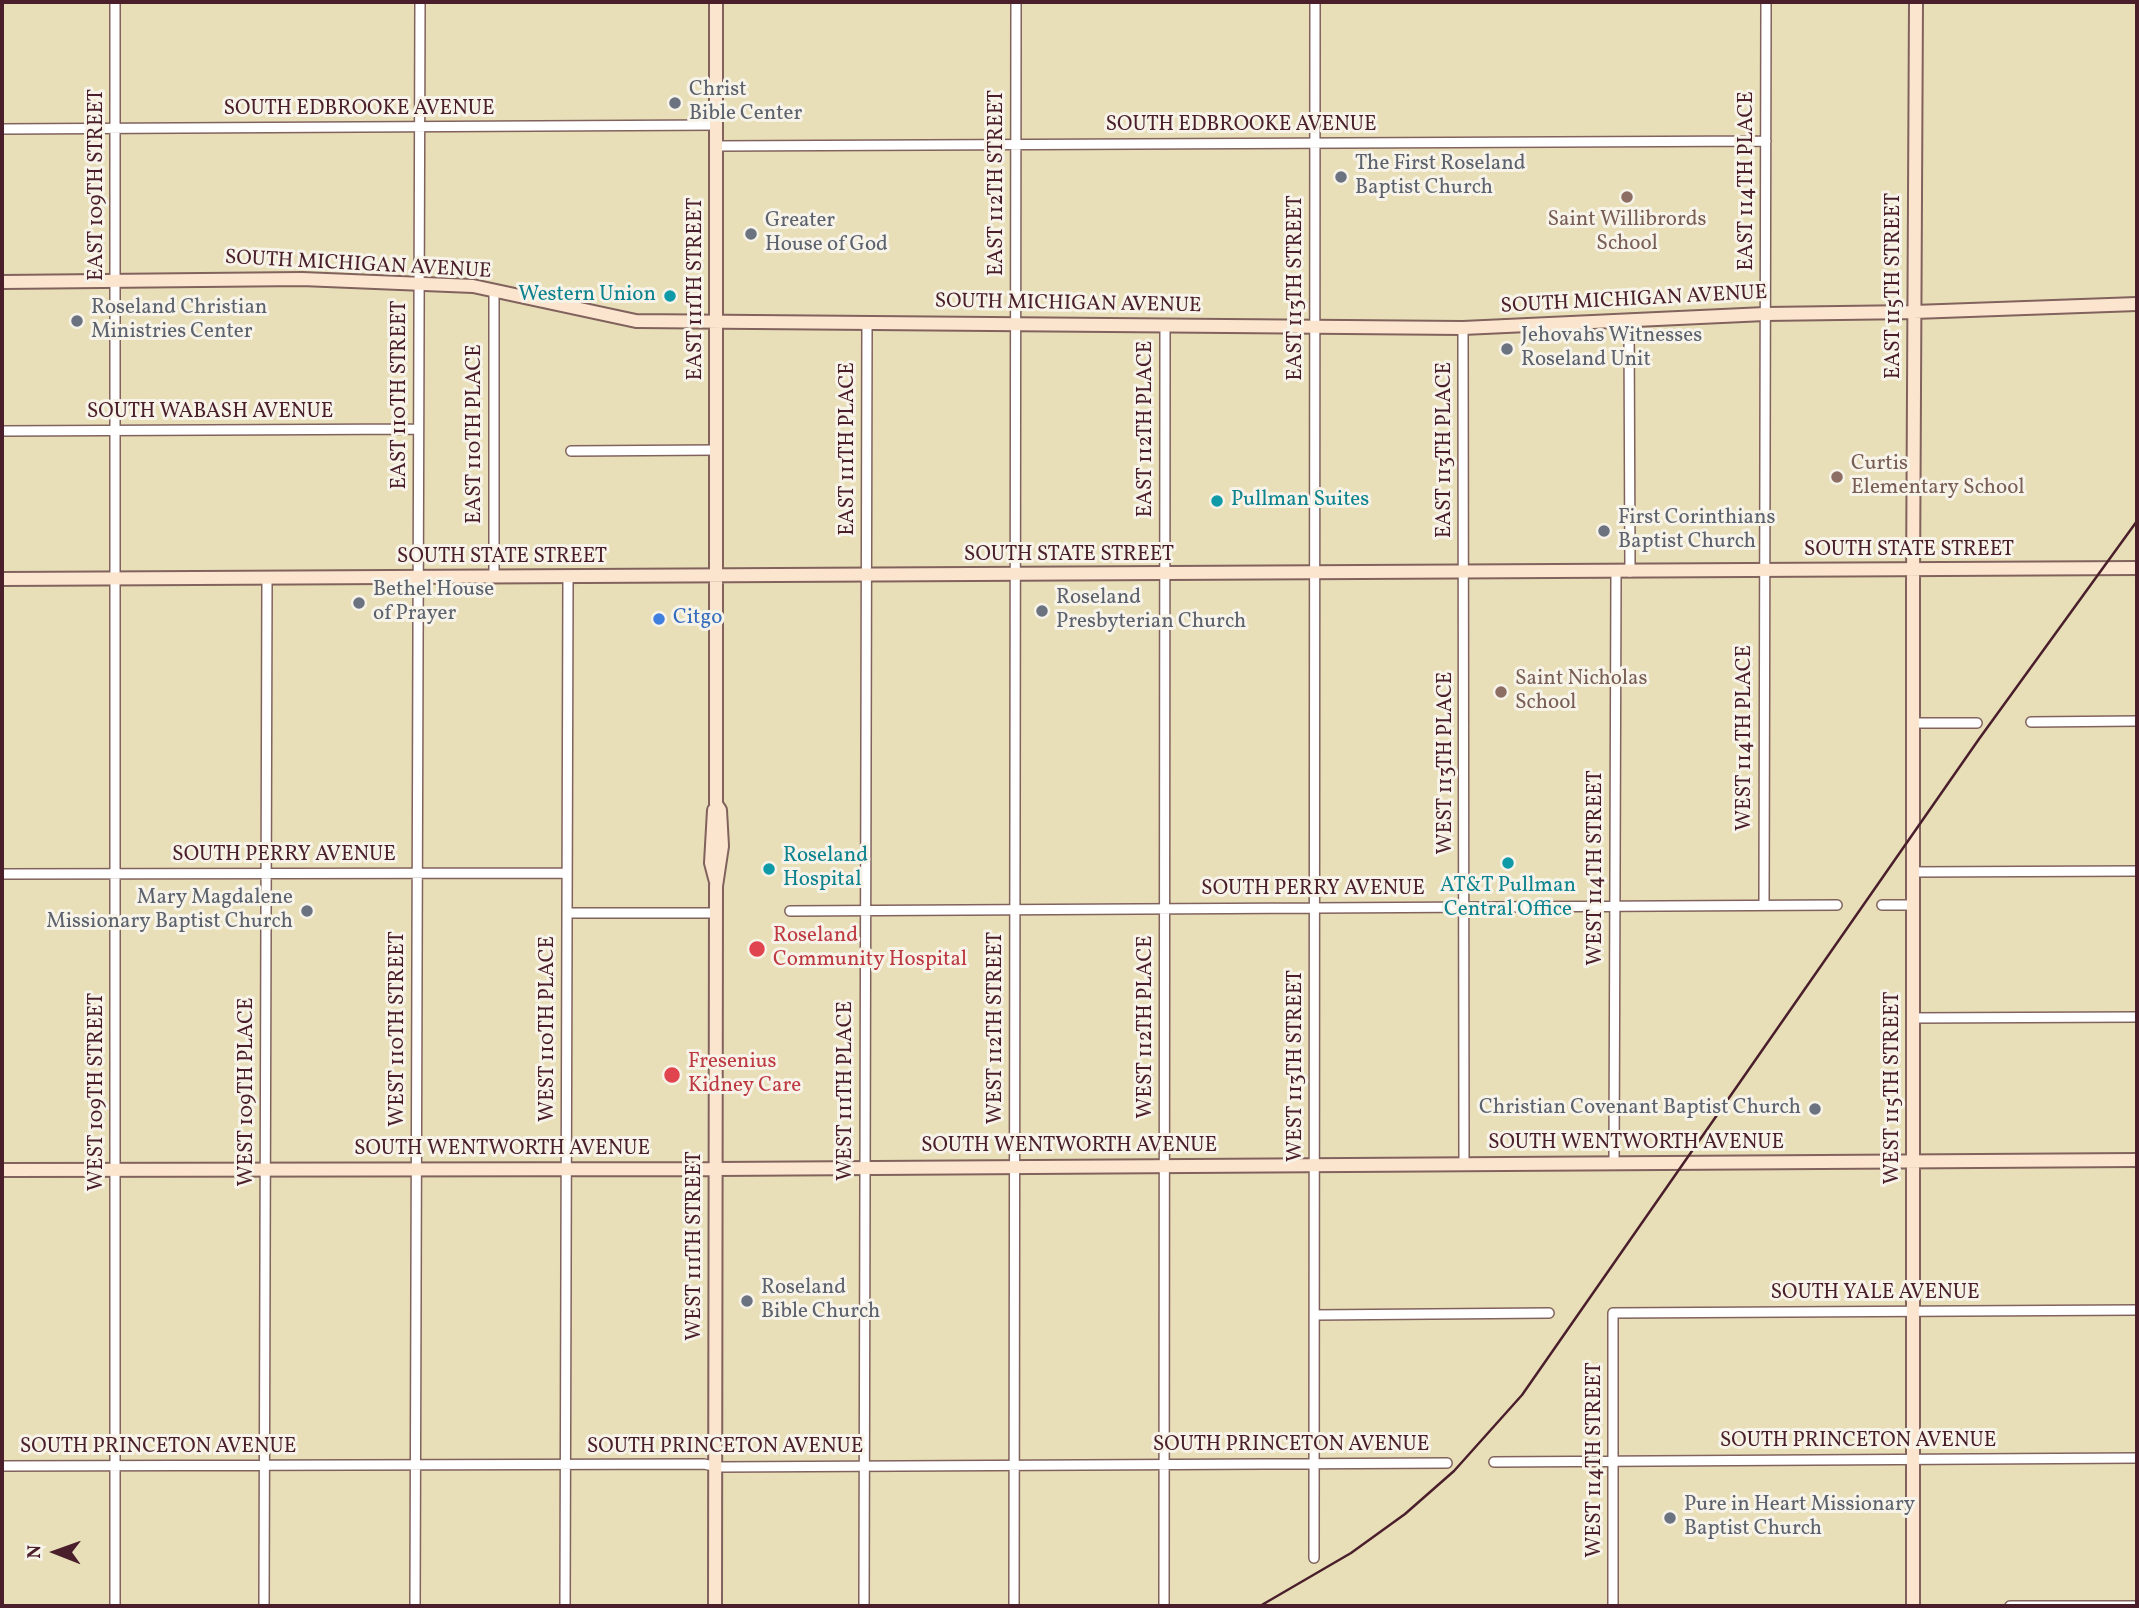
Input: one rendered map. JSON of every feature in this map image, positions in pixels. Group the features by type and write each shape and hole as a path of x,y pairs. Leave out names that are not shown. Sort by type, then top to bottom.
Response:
{"street":[{"name":"EAST 109TH STREET","path":"115,2 117,578"},
{"name":"EAST 110TH STREET","path":"417,578 420,2"},
{"name":"EAST 111TH STREET","path":"716,2 717,577"},
{"name":"EAST 112TH STREET","path":"1015,575 1016,2"},
{"name":"EAST 113TH STREET","path":"1315,2 1315,573"},
{"name":"EAST 114TH PLACE","path":"1764,571 1766,2"},
{"name":"EAST 115TH STREET","path":"1913,570 1916,2"},
{"name":"SOUTH EDBROOKE AVENUE","path":"2,129 717,125"},
{"name":"SOUTH EDBROOKE AVENUE","path":"717,146 1766,141"},
{"name":"SOUTH MICHIGAN AVENUE","path":"2,282 302,279 472,286 636,321 1463,328 1765,314 2137,304"},
{"name":"EAST 110TH PLACE","path":"494,290 494,577"},
{"path":"1629,321 1630,572"},
{"name":"EAST 111TH PLACE","path":"866,576 867,323"},
{"name":"EAST 112TH PLACE","path":"1165,325 1165,574"},
{"name":"EAST 113TH PLACE","path":"1463,328 1464,573"},
{"name":"SOUTH WABASH AVENUE","path":"2,431 418,429"},
{"path":"571,452 717,450"},
{"name":"SOUTH STATE STREET","path":"2,579 2137,568"},
{"name":"WEST 115TH STREET","path":"1913,570 1913,1606"},
{"name":"WEST 114TH PLACE","path":"1764,571 1764,905"},
{"name":"WEST 114TH STREET","path":"1614,1164 1616,572"},
{"name":"WEST 113TH STREET","path":"1314,1558 1315,573"},
{"name":"WEST 113TH PLACE","path":"1464,573 1464,1164"},
{"name":"WEST 112TH PLACE","path":"1164,1606 1165,574"},
{"name":"WEST 112TH STREET","path":"1014,1606 1015,575"},
{"name":"WEST 111TH PLACE","path":"864,1606 866,576"},
{"name":"WEST 110TH PLACE","path":"565,1606 568,577"},
{"name":"WEST 111TH STREET","path":"715,1606 716,886 722,846 720,810 716,804 717,577"},
{"name":"WEST 109TH STREET","path":"115,1606 117,578"},
{"name":"WEST 109TH PLACE","path":"264,1606 267,578"},
{"name":"WEST 110TH STREET","path":"415,1606 417,578"},
{"path":"2031,722 2137,721"},
{"path":"1913,723 1977,723"},
{"path":"1913,873 2137,871"},
{"name":"SOUTH PERRY AVENUE","path":"2,874 567,873"},
{"name":"SOUTH PERRY AVENUE","path":"790,911 1838,905"},
{"path":"1882,905 1913,905"},
{"path":"566,913 716,913"},
{"path":"1913,1018 2137,1017"},
{"name":"SOUTH WENTWORTH AVENUE","path":"2,1170 716,1170 2137,1160"},
{"name":"SOUTH YALE AVENUE","path":"1614,1313 2137,1310"},
{"path":"1315,1315 1549,1313"},
{"name":"WEST 114TH STREET","path":"1613,1606 1614,1313"},
{"name":"SOUTH PRINCETON AVENUE","path":"1494,1462 2137,1458"},
{"name":"SOUTH PRINCETON AVENUE","path":"2,1466 1447,1463"},
{"path":"2010,1606 2137,1606"}],"railway":[{"path":"1260,1606 1351,1553 1405,1514 1454,1471 1522,1395 1979,739 2137,521"}],"place":[{"name":"Christ Bible Center","path":"675,103"},
{"name":"The First Roseland Baptist Church","path":"1341,177"},
{"name":"Saint Willibrords School","path":"1627,197"},
{"name":"Greater House of God","path":"751,234"},
{"name":"Western Union","path":"670,296"},
{"name":"Roseland Christian Ministries Center","path":"77,321"},
{"name":"Jehovahs Witnesses Roseland Unit","path":"1507,349"},
{"name":"Curtis Elementary School","path":"1837,477"},
{"name":"Pullman Suites","path":"1217,501"},
{"name":"First Corinthians Baptist Church","path":"1604,531"},
{"name":"Bethel House of Prayer","path":"359,603"},
{"name":"Roseland Presbyterian Church","path":"1042,611"},
{"name":"Citgo","path":"659,619"},
{"name":"Saint Nicholas School","path":"1501,692"},
{"name":"AT&T Pullman Central Office","path":"1508,863"},
{"name":"Roseland Hospital","path":"769,869"},
{"name":"Mary Magdalene Missionary Baptist Church","path":"307,911"},
{"name":"Roseland Community Hospital","path":"757,949"},
{"name":"Fresenius Kidney Care","path":"672,1075"},
{"name":"Christian Covenant Baptist Church","path":"1815,1109"},
{"name":"Roseland Bible Church","path":"747,1301"},
{"name":"Pure in Heart Missionary Baptist Church","path":"1670,1518"}]}
